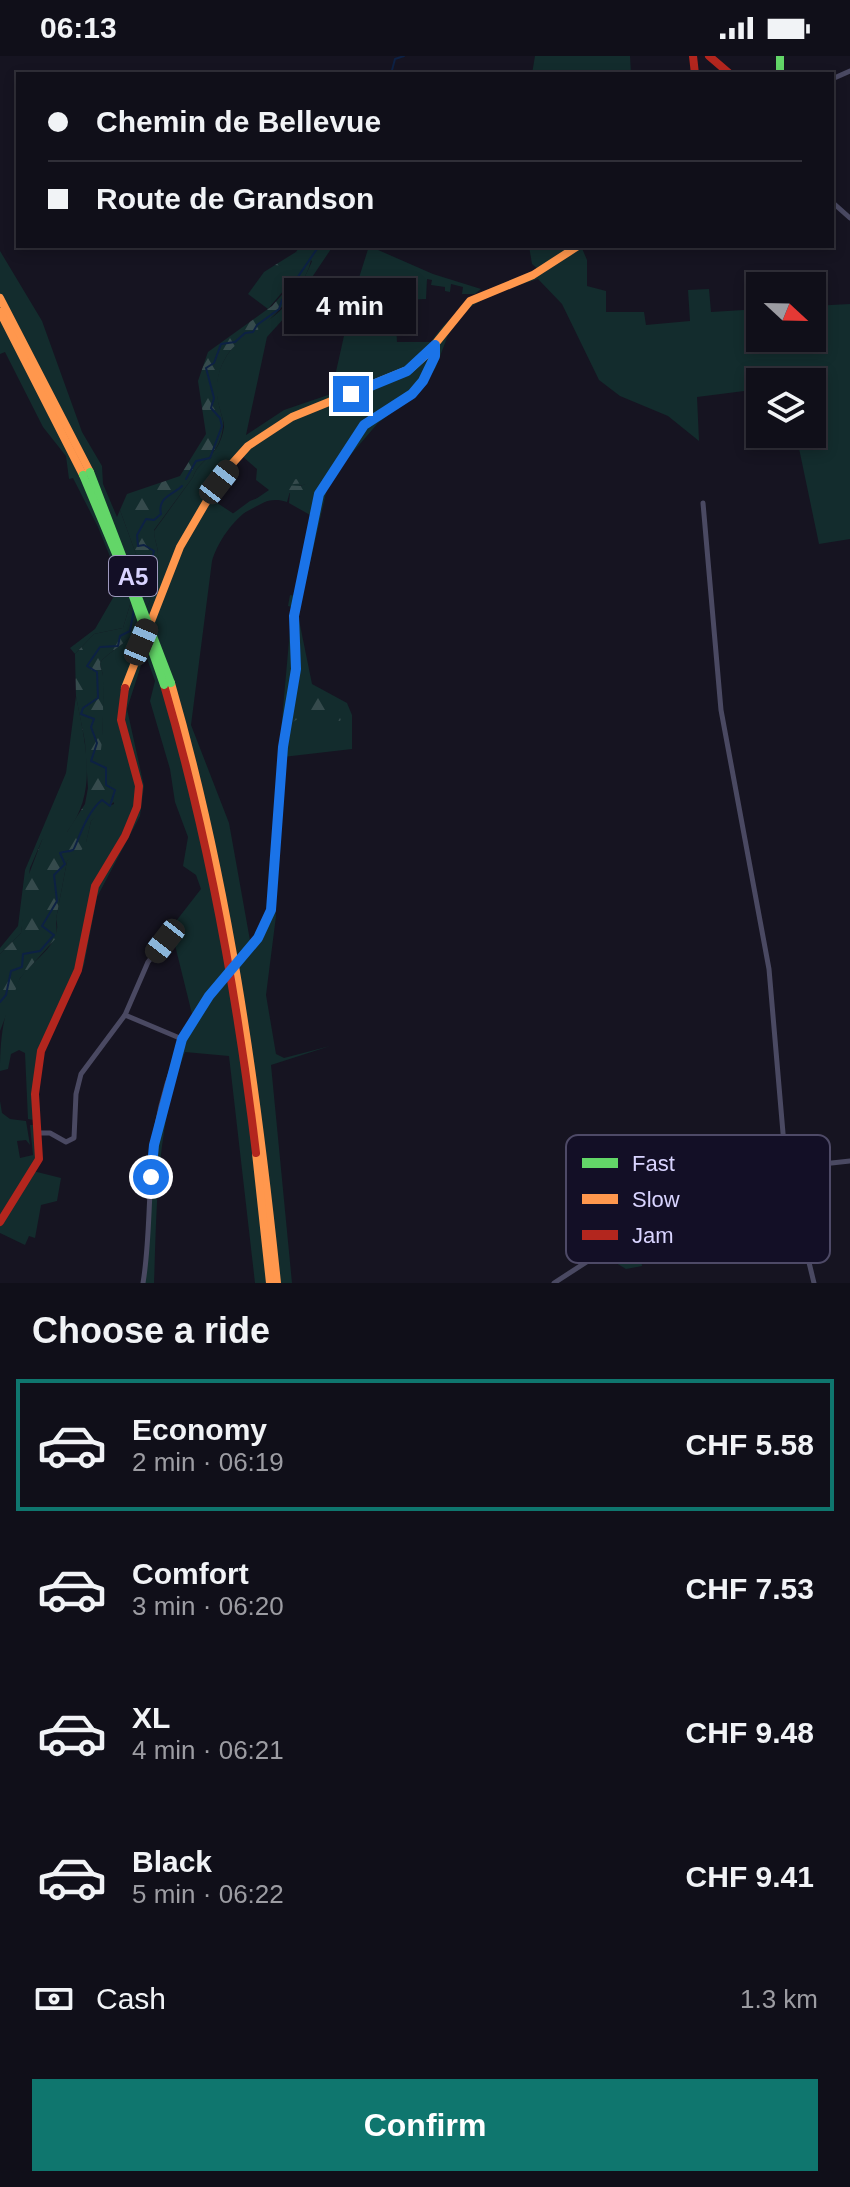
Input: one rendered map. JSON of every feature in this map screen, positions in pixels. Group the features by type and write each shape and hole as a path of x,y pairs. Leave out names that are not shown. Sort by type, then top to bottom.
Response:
{"main road":[{"path":"709,56 728,72"},
{"path":"0,1222 37,1164 40,1133 35,1094 41,1051 78,970 95,886 125,836 137,807 139,786 124,731 121,703 189,523 256,440 298,414 407,371 435,345 470,301 486,291 534,275 575,248"},
{"name":"A5","path":"0,298 135,582 209,816 238,952 255,1075 277,1283"},
{"name":"A5","path":"0,312 86,474"},
{"name":"A5","path":"167,684 201,817 232,962 249,1078 270,1283"}],"street":[{"path":"834,204 850,218"},
{"path":"143,1283 154,1145 182,1039 222,980 265,926 273,901 283,747 296,669 294,616 319,494 364,425 412,394 423,381 435,356 435,345"},
{"path":"703,503 721,710 769,969 783,1135"},
{"path":"40,1133 50,1133 66,1142 74,1138 76,1094 81,1074 125,1015 148,962 176,927"},
{"path":"125,1015 182,1039"},
{"path":"830,1163 850,1161"},
{"path":"554,1283 585,1263"},
{"path":"809,1263 814,1283"}],"green space":[{"path":"535,56 630,56 631,72 532,72"},
{"path":"299,248 332,248 286,316 267,337 246,435 284,410 331,394 352,300 368,248 481,289 475,294 462,294 463,287 451,284 450,292 445,291 445,287 431,285 432,280 427,279 426,299 403,300 396,325 397,342 431,342 466,306 540,271 532,264 529,248 582,248 587,260 587,286 606,291 606,312 644,312 646,325 690,321 688,290 709,289 711,312 746,310 746,352 826,352 826,305 850,304 850,539 819,544 799,448 826,448 826,368 746,368 746,391 697,397 699,441 668,416 620,396 599,380 562,304 538,279 494,293 467,309 448,335 436,367 421,391 378,423 329,480 298,615 312,684 347,703 352,715 352,749 283,757 282,766 278,765 292,607 288,606 290,595 297,596 315,499 323,480 291,488 287,502 262,502 240,516 222,538 212,561 191,725 229,823 251,946 265,926 274,892 276,916 266,995 276,1054 284,1058 330,1046 271,1065 292,1283 255,1283 229,1056 185,1052 175,1080 163,1137 157,1195 154,1283 143,1283 150,1182 159,1114 178,1048 193,1018 172,933 173,925 201,889 196,875 183,866 188,837 175,802 170,769 150,701 155,681 145,653 127,709 144,786 140,816 97,897 84,965 46,1048 39,1052 35,1086 39,1121 28,1119 25,1053 19,1050 11,1054 8,1069 0,1071 2,1036 9,1002 19,980 55,937 67,861 86,842 91,821 104,808 114,804 111,784 99,755 103,705 100,664 131,636 151,597 158,566 154,531 196,471 218,446 224,424 217,386 226,358 239,341 285,305 312,261 296,252","holes":["241,455 257,469 256,480 269,490 234,514 208,497"]},
{"path":"0,251 42,321 82,432 102,466 103,484 117,517 120,510 141,568 123,628 94,634 75,654 70,648 95,629 121,584 98,527 73,478 69,479 66,456 43,427 5,352 0,354"},
{"path":"296,252 311,257 309,267 280,310 236,345 226,358 217,386 223,422 221,438 154,530 158,566 151,597 131,636 100,664 103,705 100,755 110,772 110,782 116,787 115,801 91,821 85,847 67,861 56,919 57,937 20,978 0,1031 0,954 21,933 26,882 42,840 53,832 67,832 85,804 88,788 85,742 76,696 75,654 94,634 123,628 141,568 120,510 127,494 180,476 206,434 198,381 208,352 272,306 295,280 289,267 275,265"},
{"path":"275,265 289,266 296,276 268,309 248,294 264,272"},
{"path":"325,471 324,476 317,475 305,483 284,485 300,486 322,478 312,516 289,503 290,493 284,492 234,518 227,518 250,501 275,492 276,486 270,480 303,479"},
{"path":"295,691 335,703 343,714 340,721 305,714 290,724"},
{"path":"76,696 86,749 83,800 67,832 42,840 30,868 21,933 0,954 0,948 18,926 25,870 66,773"},
{"path":"0,1101 2,1113 10,1119 26,1121 30,1145 26,1140 17,1141 20,1158 33,1155 30,1125 39,1125 40,1154 33,1171 61,1178 57,1201 41,1205 35,1238 29,1236 25,1245 0,1233"},
{"path":"616,1263 642,1263 642,1266 626,1269"}],"waterway":[{"path":"392,72 395,59 404,56"},
{"path":"186,479 196,461 210,458 222,426 220,418 211,408 214,398 206,368 214,363 221,344 235,342 245,333 253,332 257,325 279,309 318,248"},
{"path":"143,594 154,551 144,545 138,546 137,535 146,519 154,520 161,514 161,504 182,486"},
{"path":"0,1002 6,995 11,971 22,967 23,954 40,951 54,935 42,926 57,901 54,875 65,864 60,853 73,850 91,813 102,800 110,806 115,790 106,785 106,768 91,761 97,743 91,727 94,719 81,714 83,708 98,698 97,672 87,666 100,647 118,646 120,636 130,631 134,610"}],"traffic: fast":[{"path":"780,56 780,72"},
{"path":"90,472 171,683"},
{"path":"83,475 129,585 164,685"}],"traffic: slow":[{"path":"125,688 180,547 222,475 248,446 292,417 410,369 427,354 470,301 533,275 575,248"},
{"path":"0,298 90,472"},
{"path":"0,312 83,475"},
{"path":"171,683 209,831 238,981 260,1131 277,1283"},
{"path":"256,1153 270,1283"}],"traffic: jam":[{"path":"693,56 695,72"},
{"path":"709,56 728,72"},
{"path":"164,685 195,801 220,917 256,1153"},
{"path":"0,1222 39,1159 35,1094 41,1051 78,970 95,886 125,836 137,807 139,786 121,720 125,688"}],"route":[{"path":"151,1177 154,1145 182,1039 209,996 258,938 271,910 283,747 296,669 294,616 319,494 364,425 377,414 400,403 423,381 432,366 435,345 422,361 407,371 351,394"}]}
